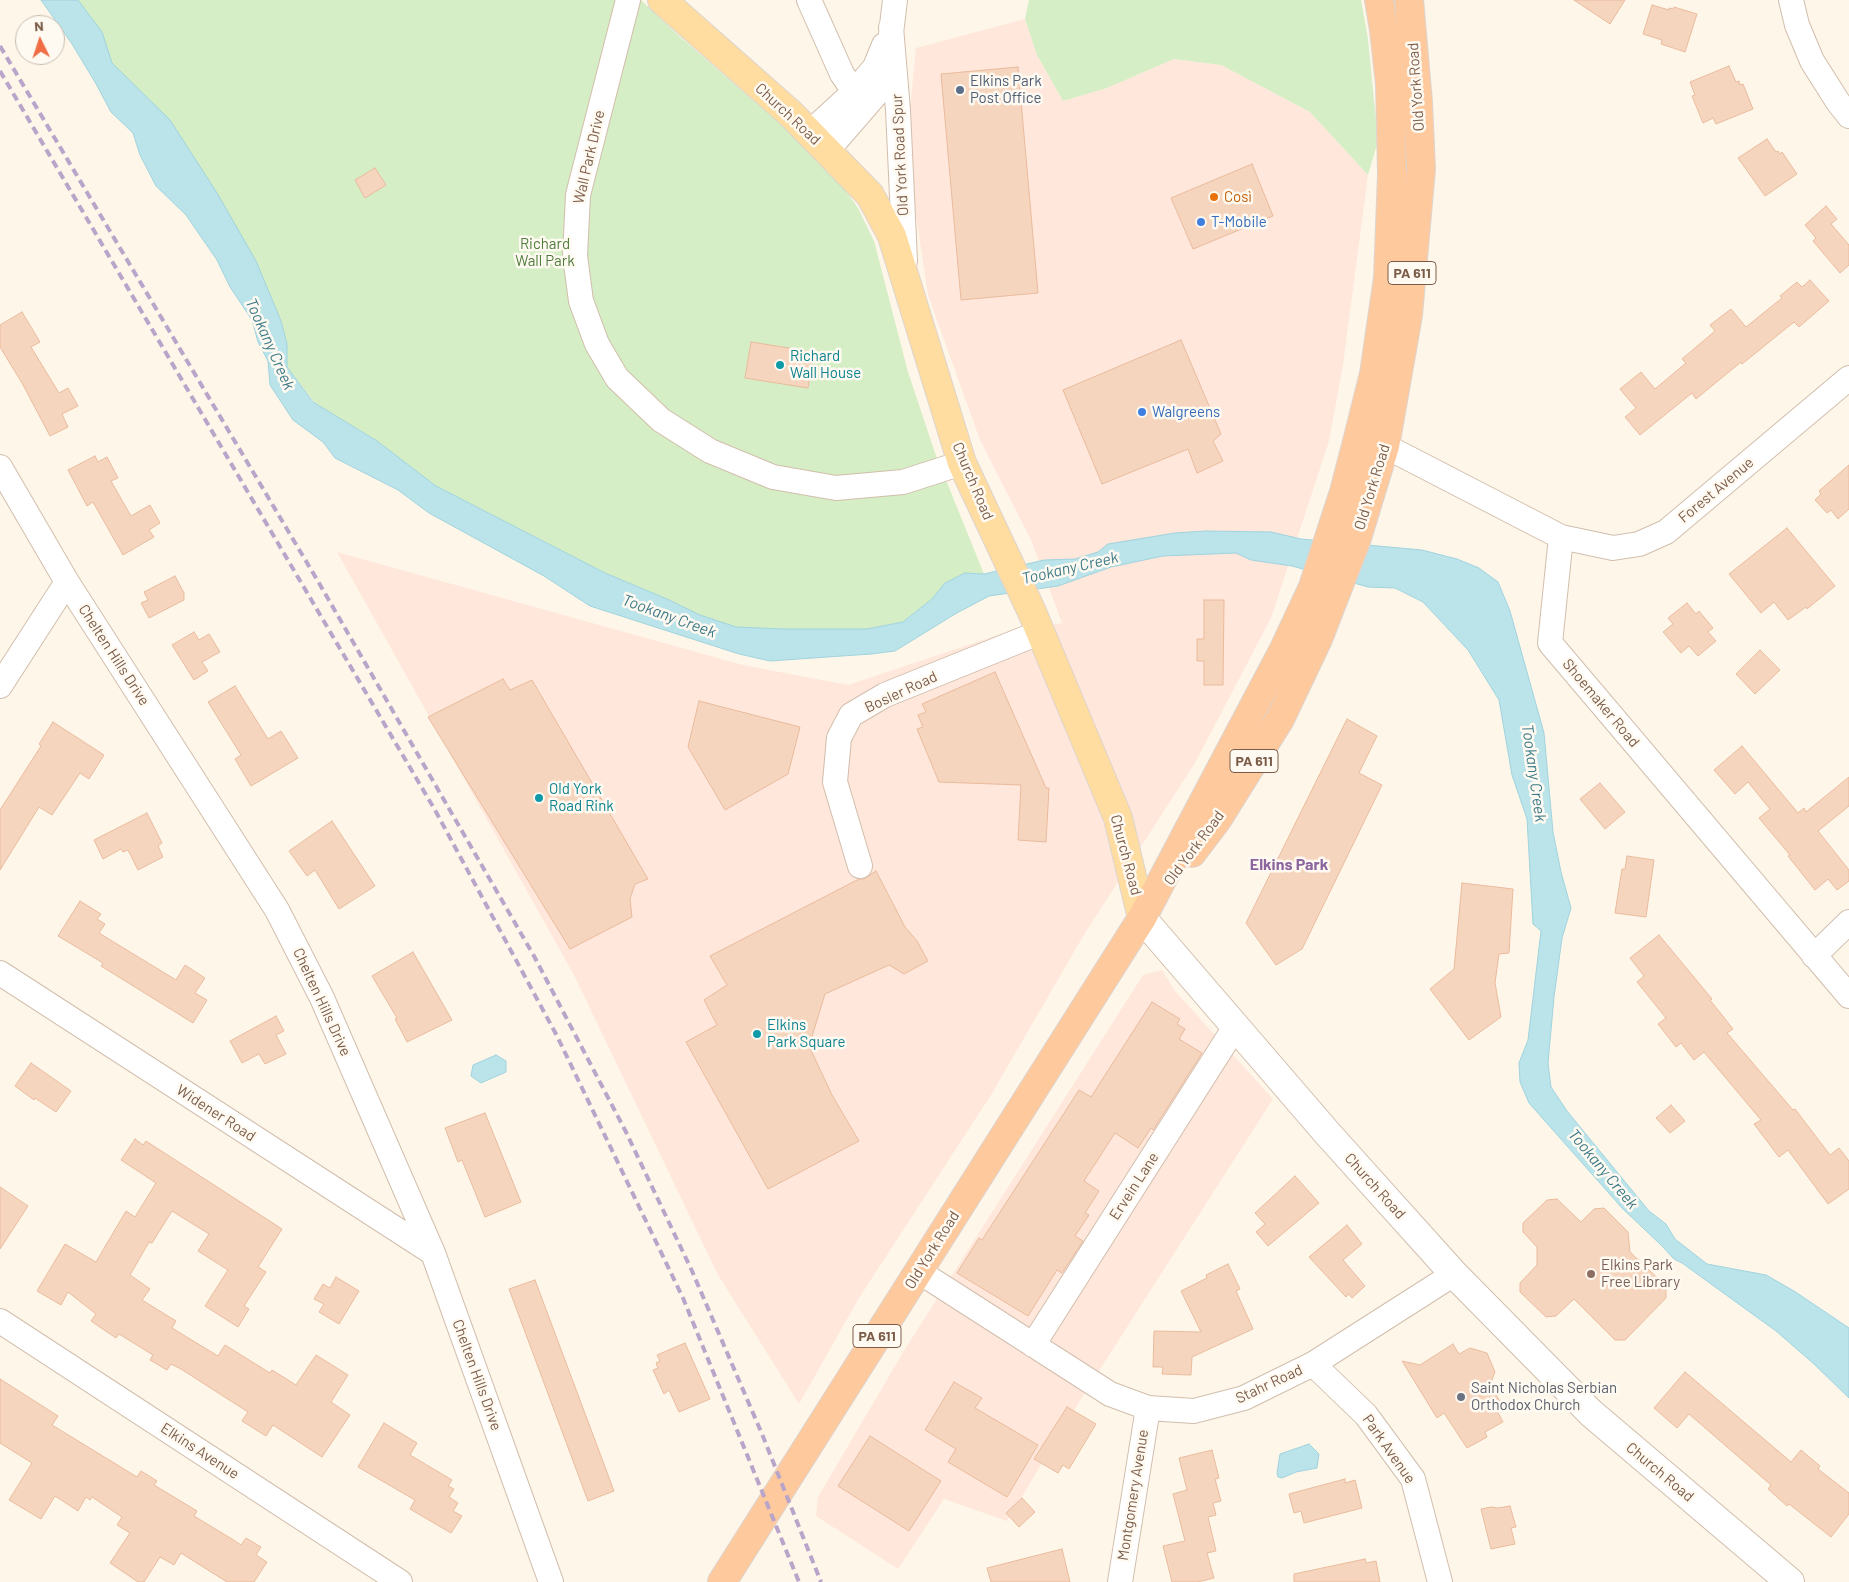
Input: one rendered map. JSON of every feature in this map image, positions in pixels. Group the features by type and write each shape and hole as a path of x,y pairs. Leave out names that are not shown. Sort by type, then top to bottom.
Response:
{"highway":[{"name":"Old York Road","path":"722,1582 1142,918 1217,820 1280,719 1318,639 1329,539 1344,492 1374,374 1388,278 1392,165 1390,84 1379,0"},
{"name":"Old York Road","path":"1325,588 1356,541 1385,446 1408,315 1421,169 1418,93 1409,0"}],"main road":[{"name":"Church Road","path":"662,0 791,114 870,195 892,236 962,463 1036,622 1118,818 1142,918"}],"street":[{"name":"Wall Park Drive","path":"628,0 578,194 575,256 582,301 597,344 618,378 661,420 710,451 773,477 836,488 903,482 962,463"},
{"path":"809,0 842,74 864,96"},
{"name":"Old York Road Spur","path":"895,0 891,27 898,110 906,283"},
{"path":"1791,0 1798,25 1812,61 1849,116"},
{"name":"Old York Road Spur","path":"818,142 864,96 891,27"},
{"name":"Forest Avenue","path":"1561,536 1613,548 1639,544 1666,532 1849,378"},
{"path":"1385,446 1561,536"},
{"name":"Chelten Hills Drive","path":"0,467 67,582 277,910 322,998 433,1253 551,1582"},
{"name":"Shoemaker Road","path":"1561,536 1550,643 1849,996"},
{"path":"0,686 67,582"},
{"name":"Bosler Road","path":"860,866 835,782 839,738 851,716 886,695 1036,622"},
{"name":"Church Road","path":"1142,918 1235,1027 1454,1274 1591,1413 1790,1582"},
{"path":"1814,956 1849,922"},
{"name":"Widener Road","path":"0,972 433,1253"},
{"name":"Ervein Lane","path":"1033,1345 1235,1027"},
{"name":"Stahr Road","path":"918,1271 1110,1394 1148,1408 1194,1411 1244,1398 1313,1364 1454,1274"},
{"name":"Elkins Avenue","path":"0,1321 400,1582"},
{"name":"Park Avenue","path":"1313,1364 1366,1414 1414,1480 1440,1582"},
{"name":"Montgomery Avenue","path":"1120,1582 1148,1408"}],"shaded area":[{"path":"1025,19 1037,55 1063,101 1107,88 1174,59 1221,65 1310,112 1368,175 1343,365 1329,441 1271,618 1195,763 1085,933 991,1095 859,1298 799,1404 718,1275 574,975 337,552 743,665 848,685 1001,634 1062,623 1031,540 980,440 928,295 906,149 916,48"},
{"path":"1162,970 1175,991 1273,1099 1081,1399 1007,1521 944,1499 898,1569 816,1516 818,1497 905,1349 1143,975"}],"green space":[{"name":"Richard Wall Park","path":"56,0 641,0 679,36 808,148 838,180 858,208 874,241 908,372 935,453 984,574 965,573 945,583 932,599 903,622 867,629 736,627 700,615 607,574 436,486 377,441 315,403 287,367 287,344 281,321 256,261"},
{"path":"1029,0 1361,0 1368,39 1378,141 1368,175 1310,112 1221,65 1174,59 1107,88 1063,101 1037,55 1025,19"}],"water":[{"name":"Tookany Creek","path":"41,0 78,0 102,32 112,63 170,120 217,193 256,261 281,321 287,344 287,367 313,402 377,441 436,486 605,573 700,615 736,627 867,629 903,622 932,599 945,583 965,573 984,574 1044,560 1075,559 1098,552 1108,544 1175,533 1206,531 1271,532 1301,539 1422,550 1457,559 1479,568 1498,582 1510,611 1544,733 1553,832 1571,908 1562,938 1554,997 1548,1063 1551,1087 1567,1111 1649,1211 1666,1224 1675,1239 1707,1264 1766,1275 1794,1291 1849,1328 1849,1398 1776,1331 1674,1259 1622,1208 1529,1103 1520,1082 1519,1063 1528,1040 1541,931 1533,924 1527,819 1512,775 1499,700 1468,650 1423,602 1395,588 1368,587 1292,566 1251,560 1236,553 1163,556 1111,567 1058,586 989,596 955,614 895,651 770,661 739,654 590,606 544,576 429,513 398,490 335,458 323,442 293,420 270,385 268,361 258,342 252,320 230,287 217,260 186,215 156,186 140,155 133,133 111,112 65,34 65,15 52,15"},
{"path":"496,1055 506,1061 506,1072 481,1083 471,1076 473,1065"},
{"path":"1309,1444 1319,1454 1317,1468 1296,1472 1282,1478 1278,1477 1280,1454"}],"building":[{"path":"1574,0 1625,0 1610,24"},
{"path":"1652,5 1669,10 1669,8 1673,9 1674,7 1697,14 1685,52 1661,44 1662,40 1643,34"},
{"path":"1729,66 1736,82 1739,81 1740,85 1743,84 1753,109 1716,124 1713,118 1703,123 1692,96 1695,95 1690,82"},
{"path":"1018,67 1038,293 961,300 941,74"},
{"path":"1767,139 1776,152 1778,151 1780,154 1782,152 1797,174 1765,196 1738,158"},
{"path":"1252,164 1273,216 1193,249 1171,198"},
{"path":"375,168 386,185 365,198 355,180"},
{"path":"1826,206 1837,219 1831,224 1849,245 1849,265 1840,273 1813,241 1816,238 1805,225"},
{"path":"1810,280 1829,301 1799,327 1794,322 1696,399 1692,393 1640,435 1625,417 1636,408 1620,389 1641,372 1655,389 1686,363 1682,359 1715,331 1710,325 1731,309 1746,327 1782,298 1780,296 1797,282 1802,287"},
{"path":"22,312 40,342 31,347 59,393 68,388 78,406 62,414 68,427 50,436 22,383 0,347 0,325"},
{"name":"Walgreens","path":"1181,340 1221,434 1213,441 1223,461 1197,473 1188,449 1102,484 1063,390"},
{"name":"Richard Wall House","path":"751,342 814,352 808,388 745,378"},
{"path":"95,456 98,462 107,457 118,478 111,481 131,516 150,505 160,523 149,530 154,537 123,555 93,502 87,506 68,470"},
{"path":"1849,465 1849,509 1838,519 1831,510 1827,513 1815,500 1821,494 1819,491"},
{"path":"1787,528 1835,586 1807,609 1806,607 1788,620 1774,602 1761,613 1729,574"},
{"path":"175,576 184,593 184,600 149,618 141,603 148,600 144,592"},
{"path":"1204,600 1224,600 1223,685 1204,685 1204,661 1197,661 1197,639 1204,639"},
{"path":"1687,603 1696,614 1699,611 1713,628 1708,632 1716,641 1698,656 1689,646 1681,653 1663,632 1673,624 1668,618"},
{"path":"194,632 199,640 209,634 220,652 202,662 208,671 194,680 172,645"},
{"path":"1760,650 1780,670 1755,694 1736,674"},
{"path":"995,672 1046,788 1049,788 1046,842 1018,840 1021,785 939,782 917,729 923,727 918,715 926,712 922,704"},
{"name":"Old York Road Rink","path":"503,679 510,690 532,680 648,879 635,884 630,899 632,917 570,949 428,717"},
{"path":"235,686 268,739 281,731 298,758 251,786 235,759 241,755 208,702"},
{"path":"699,701 800,727 788,774 725,810 688,747"},
{"path":"1347,719 1377,736 1359,773 1382,785 1302,949 1276,965 1246,923"},
{"path":"53,722 104,755 89,779 80,773 52,815 39,807 0,870 0,810 41,746 39,744"},
{"path":"1742,746 1798,813 1804,808 1806,812 1849,777 1849,806 1818,831 1849,870 1849,881 1837,890 1828,879 1815,890 1788,856 1790,855 1759,818 1770,809 1748,782 1735,794 1714,770"},
{"path":"1600,783 1625,812 1605,829 1580,799"},
{"path":"147,813 162,843 158,846 163,857 138,870 128,850 123,852 121,849 103,859 94,840"},
{"path":"332,821 375,886 339,909 315,870 307,876 289,851"},
{"path":"1627,856 1654,860 1646,917 1615,913 1622,869 1625,869"},
{"name":"Elkins Park Square","path":"876,871 905,927 917,941 928,961 904,974 889,965 825,994 809,1046 832,1095 859,1141 768,1189 686,1042 717,1025 704,1000 727,985 710,956 859,879 864,879"},
{"path":"1462,883 1513,889 1509,953 1499,954 1495,983 1501,1017 1469,1040 1430,989 1454,969"},
{"path":"80,901 101,914 97,919 105,924 99,933 176,980 185,965 205,978 195,993 207,1000 193,1023 101,966 103,963 58,936"},
{"path":"1659,935 1712,999 1710,1000 1733,1029 1727,1033 1793,1110 1795,1109 1830,1155 1839,1148 1849,1161 1849,1189 1828,1204 1788,1150 1779,1157 1754,1124 1761,1120 1704,1052 1694,1060 1681,1043 1676,1047 1658,1024 1666,1018 1637,982 1644,976 1630,958"},
{"path":"413,952 452,1020 407,1042 395,1019 397,1018 372,976"},
{"path":"1152,1002 1180,1019 1177,1024 1185,1029 1179,1039 1202,1053 1153,1130 1151,1128 1138,1148 1115,1133 1084,1181 1099,1191 1085,1213 1089,1215 1075,1236 1083,1241 1062,1273 1057,1270 1028,1316 957,1273 979,1238 982,1240 1079,1090 1091,1097"},
{"path":"276,1016 284,1031 276,1035 286,1054 265,1064 259,1054 242,1063 230,1041"},
{"path":"31,1063 71,1091 56,1112 35,1098 34,1100 15,1086"},
{"path":"1671,1105 1685,1121 1670,1133 1656,1118"},
{"path":"485,1113 521,1202 485,1217 462,1160 458,1162 445,1128"},
{"path":"135,1139 143,1145 146,1141 282,1229 258,1267 266,1272 244,1306 249,1309 238,1327 205,1306 228,1270 198,1251 209,1234 172,1211 152,1243 149,1242 130,1275 150,1289 142,1300 176,1321 172,1328 218,1356 225,1345 270,1373 272,1370 296,1385 316,1355 348,1375 331,1402 350,1415 322,1457 273,1425 266,1436 242,1421 248,1412 181,1369 171,1364 167,1370 150,1360 153,1355 119,1334 116,1338 91,1321 96,1314 68,1292 61,1305 37,1291 65,1244 96,1262 126,1211 135,1217 156,1183 121,1160"},
{"path":"1295,1176 1319,1203 1268,1246 1256,1232 1265,1224 1255,1213"},
{"path":"0,1187 28,1206 0,1249"},
{"name":"Elkins Park Free Library","path":"1557,1199 1581,1222 1594,1209 1604,1208 1628,1232 1630,1252 1666,1286 1666,1298 1625,1340 1615,1340 1574,1299 1556,1316 1546,1317 1520,1292 1520,1283 1537,1265 1537,1247 1523,1232 1523,1223 1547,1200"},
{"path":"1347,1225 1362,1244 1343,1260 1365,1286 1352,1298 1349,1294 1346,1297 1309,1257"},
{"path":"1228,1264 1240,1289 1236,1291 1253,1329 1192,1357 1191,1375 1162,1374 1163,1367 1153,1367 1154,1331 1201,1332 1181,1291 1207,1278 1206,1275"},
{"path":"336,1277 359,1291 339,1324 319,1312 324,1304 314,1299 323,1284 330,1288"},
{"path":"535,1280 614,1491 588,1501 509,1289"},
{"path":"685,1343 710,1399 679,1412 669,1390 664,1394 653,1370 658,1368 656,1363 660,1361 657,1355"},
{"name":"Saint Nicholas Serbian Orthodox Church","path":"1453,1344 1459,1354 1470,1348 1487,1353 1495,1372 1490,1385 1501,1403 1495,1407 1503,1422 1485,1432 1487,1437 1467,1448 1444,1413 1437,1418 1402,1361 1420,1365"},
{"path":"1685,1372 1791,1462 1801,1450 1820,1466 1818,1469 1849,1493 1849,1514 1831,1537 1789,1504 1787,1506 1768,1489 1771,1485 1689,1414 1677,1428 1654,1408"},
{"path":"0,1379 58,1416 52,1425 137,1477 141,1471 157,1481 154,1485 197,1511 194,1516 241,1545 246,1538 261,1547 256,1555 267,1562 254,1582 227,1582 181,1553 174,1565 160,1557 144,1582 138,1582 110,1563 130,1533 117,1525 122,1517 92,1497 90,1500 86,1497 78,1511 55,1496 41,1519 9,1500 32,1463 0,1443"},
{"path":"954,1382 982,1398 975,1408 1038,1445 1007,1497 948,1462 956,1449 925,1430"},
{"path":"1067,1407 1096,1424 1069,1469 1063,1465 1058,1473 1034,1459"},
{"path":"384,1423 417,1443 410,1455 452,1480 448,1486 454,1489 449,1497 458,1503 453,1511 462,1516 451,1533 410,1509 415,1500 358,1467"},
{"path":"870,1436 941,1481 909,1531 838,1486"},
{"path":"1212,1450 1219,1478 1215,1479 1221,1501 1213,1503 1216,1515 1208,1517 1216,1551 1207,1553 1214,1578 1198,1582 1172,1582 1163,1546 1185,1541 1173,1494 1187,1490 1179,1458"},
{"path":"1345,1479 1345,1483 1355,1480 1362,1508 1304,1523 1301,1511 1294,1513 1289,1494"},
{"path":"1022,1498 1035,1512 1019,1527 1006,1513"},
{"path":"1510,1506 1516,1527 1511,1528 1515,1544 1491,1549 1481,1509"},
{"path":"1062,1549 1070,1582 991,1582 987,1568"},
{"path":"1365,1559 1366,1563 1376,1561 1380,1582 1294,1582 1294,1574"}],"railway":[{"path":"0,46 319,583 534,956 626,1132 692,1271 762,1434 821,1582"},
{"path":"0,71 435,810 557,1036 683,1298 799,1582"}],"place":[{"name":"Elkins Park Post Office","path":"960,90"},
{"name":"Così","path":"1214,197"},
{"name":"T-Mobile","path":"1201,222"},
{"name":"Richard Wall House","path":"780,365"},
{"name":"Walgreens","path":"1142,412"},
{"name":"Old York Road Rink","path":"539,798"},
{"name":"Elkins Park Square","path":"757,1034"},
{"name":"Elkins Park Free Library","path":"1591,1274"},
{"name":"Saint Nicholas Serbian Orthodox Church","path":"1461,1397"}],"district":[{"name":"Elkins Park","path":"1289,865"}]}
